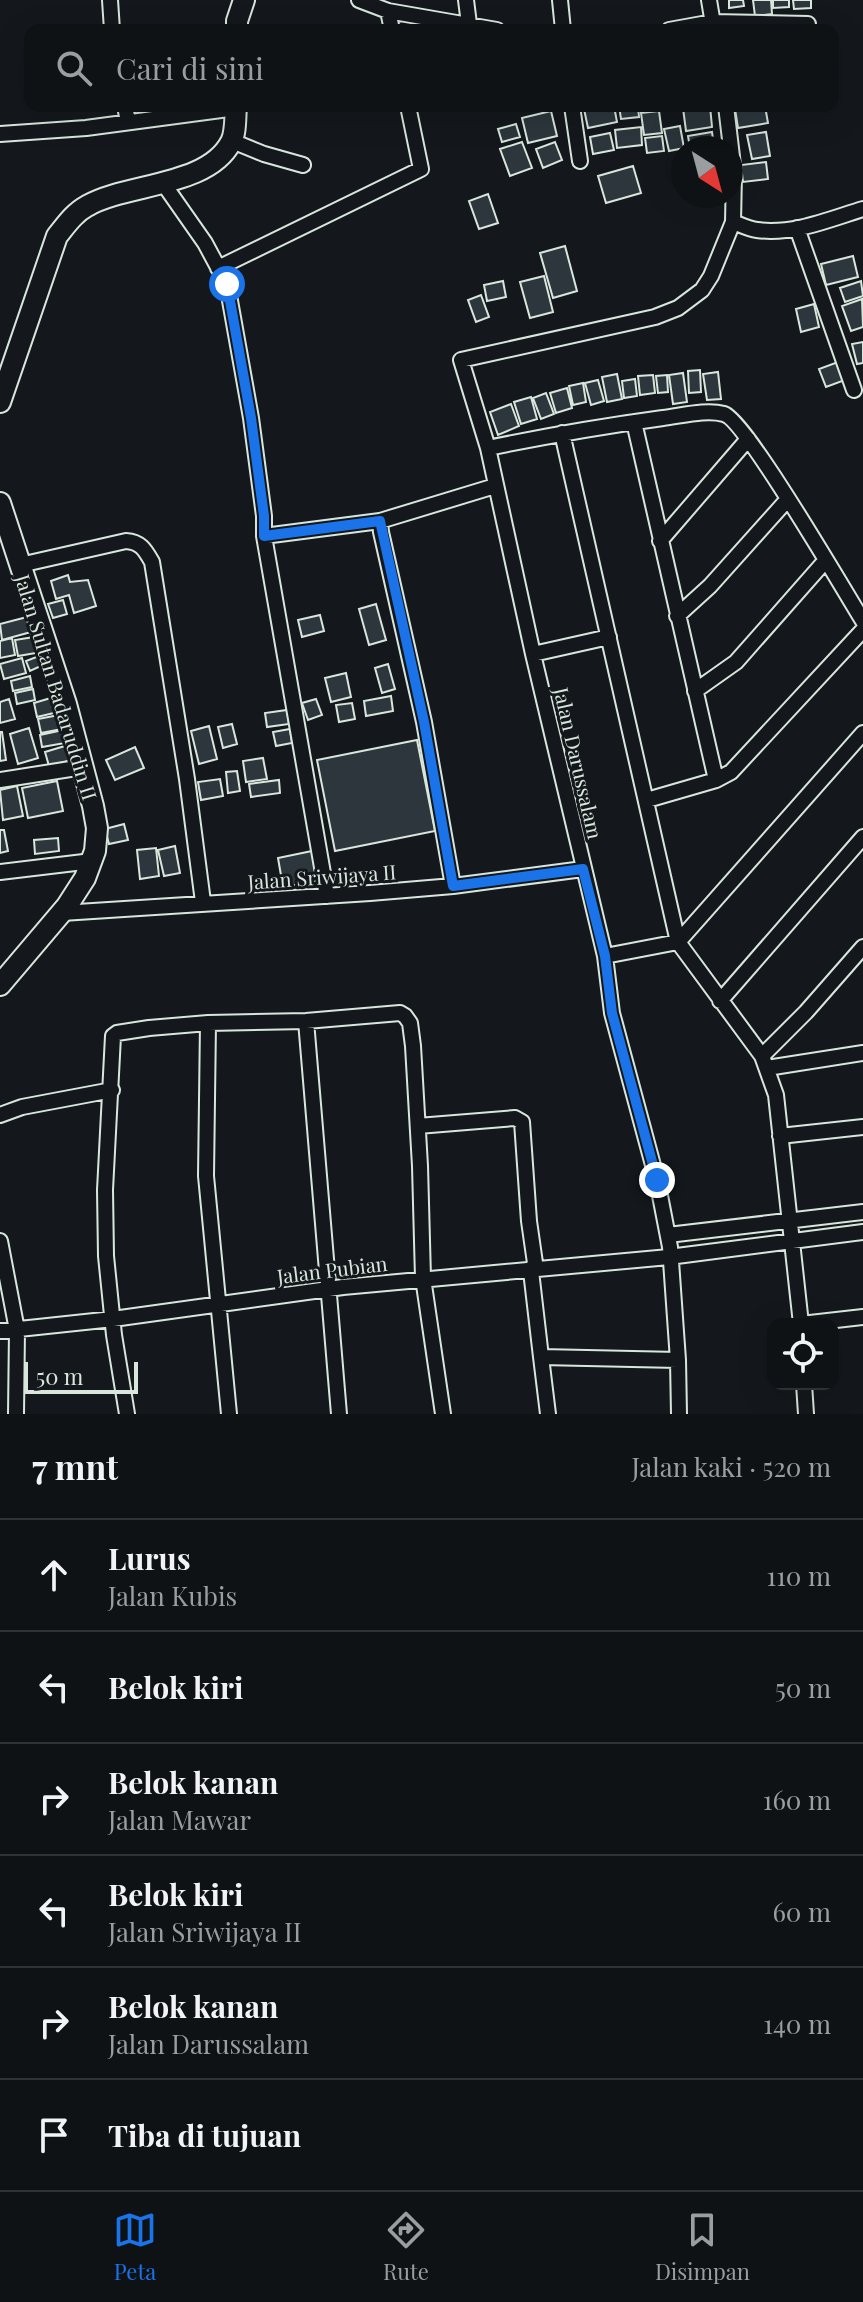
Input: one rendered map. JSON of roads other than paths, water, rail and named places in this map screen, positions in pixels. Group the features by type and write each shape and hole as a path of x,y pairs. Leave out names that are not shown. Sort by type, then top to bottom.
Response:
{"street":[{"path":"110,0 112,24"},
{"path":"237,24 244,0"},
{"path":"359,0 388,11 469,24 466,0"},
{"path":"560,0 562,24"},
{"path":"709,0 713,24"},
{"path":"388,11 391,24"},
{"path":"126,112 128,122"},
{"path":"0,134 86,128 200,112"},
{"path":"0,402 57,236 68,221 85,207 111,195 163,183 210,163 232,141 235,112"},
{"path":"218,268 421,169 409,112"},
{"path":"573,112 580,161"},
{"path":"727,112 730,136"},
{"path":"232,141 303,165"},
{"path":"163,183 205,243 227,284 251,418 264,536 327,896"},
{"path":"733,208 733,222 756,230 797,228 863,209"},
{"name":"Jalan Darussalam","path":"679,1414 668,1235 657,1180 612,1013 605,956 488,448 461,360 655,317 678,308 702,290 711,276 733,222"},
{"path":"797,228 854,390"},
{"path":"488,448 634,422 686,415 726,414 736,421 788,499 863,621"},
{"path":"634,422 716,780"},
{"path":"562,433 678,942 765,1062 776,1095 800,1318"},
{"path":"660,541 748,439"},
{"path":"264,536 380,521 495,486"},
{"path":"677,616 710,586 788,499"},
{"name":"Jalan Sultan Badaruddin II","path":"0,503 66,704 97,828 95,851 85,878 62,913 0,985"},
{"path":"380,521 424,722 453,886"},
{"path":"20,565 126,541 143,547 152,562 187,779 203,902"},
{"path":"695,691 736,662 826,560"},
{"path":"647,800 716,780 731,772 863,630"},
{"path":"533,654 609,637"},
{"path":"605,956 678,942 863,733"},
{"path":"0,780 83,767"},
{"path":"720,1001 863,837"},
{"path":"0,872 92,861"},
{"name":"Jalan Sriwijaya II","path":"62,913 453,886 583,869"},
{"path":"765,1062 863,947"},
{"path":"127,1414 106,1256 105,1190 113,1036 149,1028 208,1023 306,1021 390,1014 405,1016 410,1023 418,1126 423,1278 443,1414"},
{"path":"306,1021 339,1414"},
{"path":"208,1023 206,1176 229,1414"},
{"path":"765,1062 863,1053"},
{"path":"0,1115 22,1107 112,1090"},
{"path":"418,1126 519,1119 523,1126 535,1263 531,1271 548,1414"},
{"path":"780,1136 863,1127"},
{"path":"668,1235 863,1212"},
{"name":"Jalan Pubian","path":"0,1331 423,1278 669,1257 863,1232"},
{"path":"0,1241 17,1330 16,1414"},
{"path":"839,1320 863,1317"},
{"path":"541,1357 678,1360"},
{"path":"804,1390 806,1414"}]}
